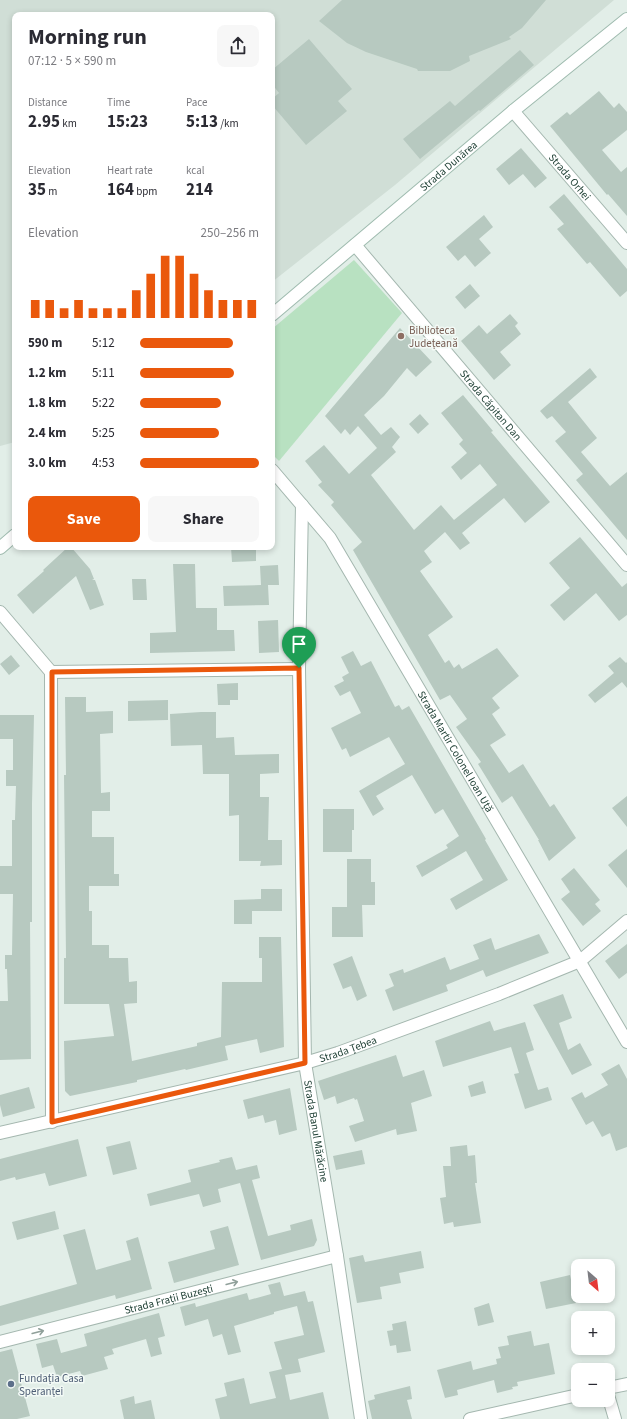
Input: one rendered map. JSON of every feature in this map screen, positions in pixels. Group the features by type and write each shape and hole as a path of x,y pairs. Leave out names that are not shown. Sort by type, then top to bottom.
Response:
{"street":[{"name":"Strada Dunărea","path":"275,312 513,111 627,20"},
{"name":"Strada Orhei","path":"513,111 627,243"},
{"name":"Strada Căpitan Dan","path":"355,245 627,565"},
{"name":"Strada Martir Colonel Ioan Uță","path":"275,474 330,538 627,1042"},
{"name":"Strada Banul Mărăcine","path":"302,505 299,668 305,1063 362,1419"},
{"path":"0,548 12,538"},
{"path":"0,612 52,672 52,1122"},
{"path":"52,672 299,668"},
{"name":"Strada Țebea","path":"0,1133 305,1063 338,1053 499,994 580,961 627,921"},
{"name":"Strada Frații Buzești","path":"0,1342 337,1256"},
{"path":"615,1387 627,1384"},
{"path":"470,1419 571,1397"},
{"path":"612,1407 615,1419"}],"shaded area":[{"path":"0,0 614,0 395,185 275,280 275,12 12,12 12,443 0,446"}],"green space":[{"path":"354,260 402,313 279,461 275,457 275,326"}],"building":[{"path":"342,0 546,0 522,28 509,37 511,39 469,56 470,61 450,71 418,71 417,69 366,52 347,43 319,21"},
{"path":"309,39 352,89 338,101 347,111 306,145 275,109 275,96 279,93 275,88 275,67"},
{"path":"520,50 534,65 420,159 403,139 450,101 455,106"},
{"path":"599,91 614,108 619,103 627,112 627,130 602,150 621,172 627,167 627,216 608,194 607,195 550,126 567,112 570,115"},
{"path":"521,148 547,178 535,188 523,174 509,185 496,169"},
{"path":"564,194 627,269 627,291 620,297 590,262 587,264 557,229 564,224 549,207"},
{"path":"484,215 493,227 479,239 491,253 475,267 465,255 458,261 446,247"},
{"path":"470,284 480,296 465,309 455,297"},
{"path":"510,314 518,323 515,326 521,334 500,352 511,365 494,380 461,341 479,325 487,334"},
{"path":"400,328 432,362 416,377 407,368 384,396 364,415 381,435 391,427 400,437 392,447 396,452 371,475 414,530 441,505 454,520 497,485 480,464 461,480 451,467 467,453 459,444 463,440 441,413 463,395 493,431 491,432 550,502 525,523 504,498 462,533 470,543 460,550 445,532 424,551 432,562 420,571 453,617 428,635 445,663 449,660 454,668 459,664 462,669 497,648 519,676 492,698 500,708 492,714 506,735 490,745 509,773 523,764 550,807 554,804 576,838 549,861 539,840 512,796 502,803 478,764 481,762 456,727 467,719 450,695 440,700 353,550 362,542 331,505 334,502 318,485 322,482 305,461 324,445 349,474 377,448 358,426 350,435 345,429 341,434 325,416"},
{"path":"590,368 597,377 568,402 597,438 581,452 610,486 627,472 627,540 576,480 583,474 555,441 566,432 552,416 547,419 540,411"},
{"path":"420,414 429,424 418,434 409,424"},
{"path":"580,537 622,587 627,583 627,615 619,621 596,593 564,621 550,605 570,588 549,563"},
{"path":"65,550 74,550 90,569 94,579 92,580 95,580 104,605 90,610 76,576 33,614 17,595 44,571 43,570"},
{"path":"231,550 256,550 256,561 232,562"},
{"path":"173,564 195,564 196,608 217,608 217,630 234,630 235,651 150,653 150,633 176,632"},
{"path":"278,565 279,585 268,585 269,605 224,606 223,586 261,585 260,566"},
{"path":"132,579 146,579 147,600 133,600"},
{"path":"278,620 279,652 259,653 258,621"},
{"path":"353,651 361,666 371,661 395,707 399,705 402,710 409,706 508,880 456,910 450,899 483,880 466,851 422,877 416,866 448,848 446,845 459,836 443,809 435,814 412,775 376,796 384,809 373,816 359,791 405,764 389,737 350,757 346,748 342,750 331,728 361,713 350,691 340,696 334,686 344,681 342,677 349,673 341,657"},
{"path":"11,655 20,666 9,675 0,664"},
{"path":"620,657 626,663 627,662 627,688 622,682 595,703 588,695 614,673 608,666"},
{"path":"238,683 238,700 230,700 230,705 218,705 217,684"},
{"path":"65,697 86,697 86,712 113,711 113,733 100,734 101,793 110,792 110,811 92,811 92,837 114,837 114,874 119,874 119,886 89,886 89,911 92,911 92,945 109,945 109,958 128,958 129,982 137,981 137,1003 124,1004 132,1061 197,1046 197,1043 221,1037 222,982 262,982 262,958 259,958 259,937 281,937 284,1047 260,1053 257,1039 225,1046 228,1060 137,1080 137,1082 70,1096 65,1091 64,1041 114,1036 109,1004 64,1004 64,958 66,958 64,775 66,775"},
{"path":"168,700 168,720 128,721 128,701"},
{"path":"216,712 216,738 234,737 235,755 279,754 279,773 260,774 260,797 269,797 268,840 282,840 282,865 260,866 261,861 239,861 239,815 229,816 229,774 203,774 202,745 171,746 170,714"},
{"path":"0,715 34,715 32,922 30,922 31,1059 0,1060 0,1001 8,1001 5,955 12,955 13,894 0,894 0,866 12,866 12,820 15,820 16,786 6,786 6,770 13,770 13,739 0,739"},
{"path":"627,796 627,827 612,808"},
{"path":"323,809 354,809 352,852 323,852"},
{"path":"627,849 627,888 608,865"},
{"path":"347,859 371,859 371,882 375,882 375,905 362,905 363,937 332,937 332,907 347,907"},
{"path":"574,868 600,900 595,904 601,911 583,926 561,899 570,892 561,879"},
{"path":"261,889 282,889 282,911 252,911 252,924 234,924 234,900 261,899"},
{"path":"539,934 549,953 486,977 483,970 446,985 448,991 393,1011 385,990 394,986 389,974 403,969 404,973 445,957 450,970 479,959 473,945 491,938 495,950"},
{"path":"627,944 627,973 619,979 605,961"},
{"path":"352,956 367,996 357,1001 351,986 343,989 333,964"},
{"path":"563,994 572,1018 559,1023 568,1050 580,1043 592,1065 572,1075 533,1005"},
{"path":"490,1021 494,1031 525,1022 534,1050 526,1053 538,1090 548,1087 552,1100 525,1109 514,1074 519,1073 511,1047 443,1067 435,1041"},
{"path":"396,1055 403,1077 424,1070 432,1096 411,1103 417,1131 397,1135 396,1129 355,1142 349,1126 364,1121 357,1099 355,1100 354,1098 337,1104 335,1096 324,1100 318,1081"},
{"path":"619,1064 627,1079 627,1147 616,1151 610,1133 602,1137 593,1121 586,1125 571,1098 582,1092 585,1098 608,1085 601,1074"},
{"path":"483,1081 486,1093 471,1097 468,1086"},
{"path":"29,1087 35,1108 3,1117 0,1105 0,1095"},
{"path":"290,1088 297,1130 279,1135 276,1120 265,1123 263,1115 248,1119 243,1100"},
{"path":"78,1139 87,1176 49,1186 45,1173 16,1180 15,1177 0,1181 0,1159"},
{"path":"130,1141 137,1169 113,1175 106,1147"},
{"path":"467,1145 468,1156 475,1155 477,1183 475,1183 481,1223 454,1227 453,1222 444,1224 440,1198 446,1197 443,1166 451,1166 450,1147"},
{"path":"362,1150 365,1164 336,1170 333,1156"},
{"path":"232,1157 236,1170 257,1165 260,1178 252,1180 268,1236 291,1230 290,1225 312,1219 317,1240 314,1246 261,1260 240,1183 218,1189 221,1202 203,1207 199,1194 150,1206 147,1194 191,1182 188,1170 220,1162 219,1160"},
{"path":"55,1211 59,1229 17,1240 12,1222"},
{"path":"228,1226 239,1265 174,1283 168,1262 215,1249 210,1231"},
{"path":"85,1229 96,1270 131,1260 126,1241 138,1237 152,1289 116,1299 115,1295 0,1326 0,1306 77,1284 63,1235"},
{"path":"421,1251 424,1268 399,1273 401,1283 380,1287 382,1299 357,1303 349,1258 363,1255 365,1262"},
{"path":"570,1275 571,1303 576,1303 546,1309 540,1282"},
{"path":"280,1282 284,1296 305,1291 308,1302 313,1301 325,1352 298,1359 301,1372 285,1375 290,1400 323,1392 329,1419 220,1419 215,1399 227,1396 224,1383 244,1378 250,1404 276,1398 269,1372 282,1369 274,1342 304,1335 297,1306 274,1312 274,1314 234,1326 241,1352 228,1355 222,1334 213,1337 208,1319 185,1326 180,1307 195,1303 196,1307 247,1293 249,1300 271,1294 268,1285"},
{"path":"489,1303 494,1322 478,1326 474,1308"},
{"path":"159,1313 165,1336 158,1338 162,1354 151,1357 146,1339 112,1349 114,1354 104,1357 108,1369 82,1376 80,1371 57,1377 53,1365 42,1368 36,1344 57,1339 61,1353 87,1346 84,1334"},
{"path":"406,1321 411,1351 397,1353 396,1345 390,1346 387,1331 393,1330 392,1324"},
{"path":"531,1331 534,1346 549,1343 555,1374 517,1382 518,1386 512,1387 513,1389 497,1393 494,1380 457,1390 458,1395 445,1398 437,1370 471,1361 473,1370 497,1364 496,1359 501,1358 498,1347 509,1345 507,1336"},
{"name":"Fundația Casa Speranței","path":"12,1349 30,1416 17,1419 0,1419 0,1352"},
{"path":"410,1386 412,1399 407,1400 412,1419 372,1419 368,1401 375,1399 374,1395"},
{"path":"134,1396 135,1404 151,1400 155,1419 124,1419 120,1400"}],"place":[{"name":"Biblioteca Județeană","path":"401,336"},
{"name":"Fundația Casa Speranței","path":"11,1384"}],"route":[{"path":"299,668 305,1063 52,1122 52,672 299,668"}]}
